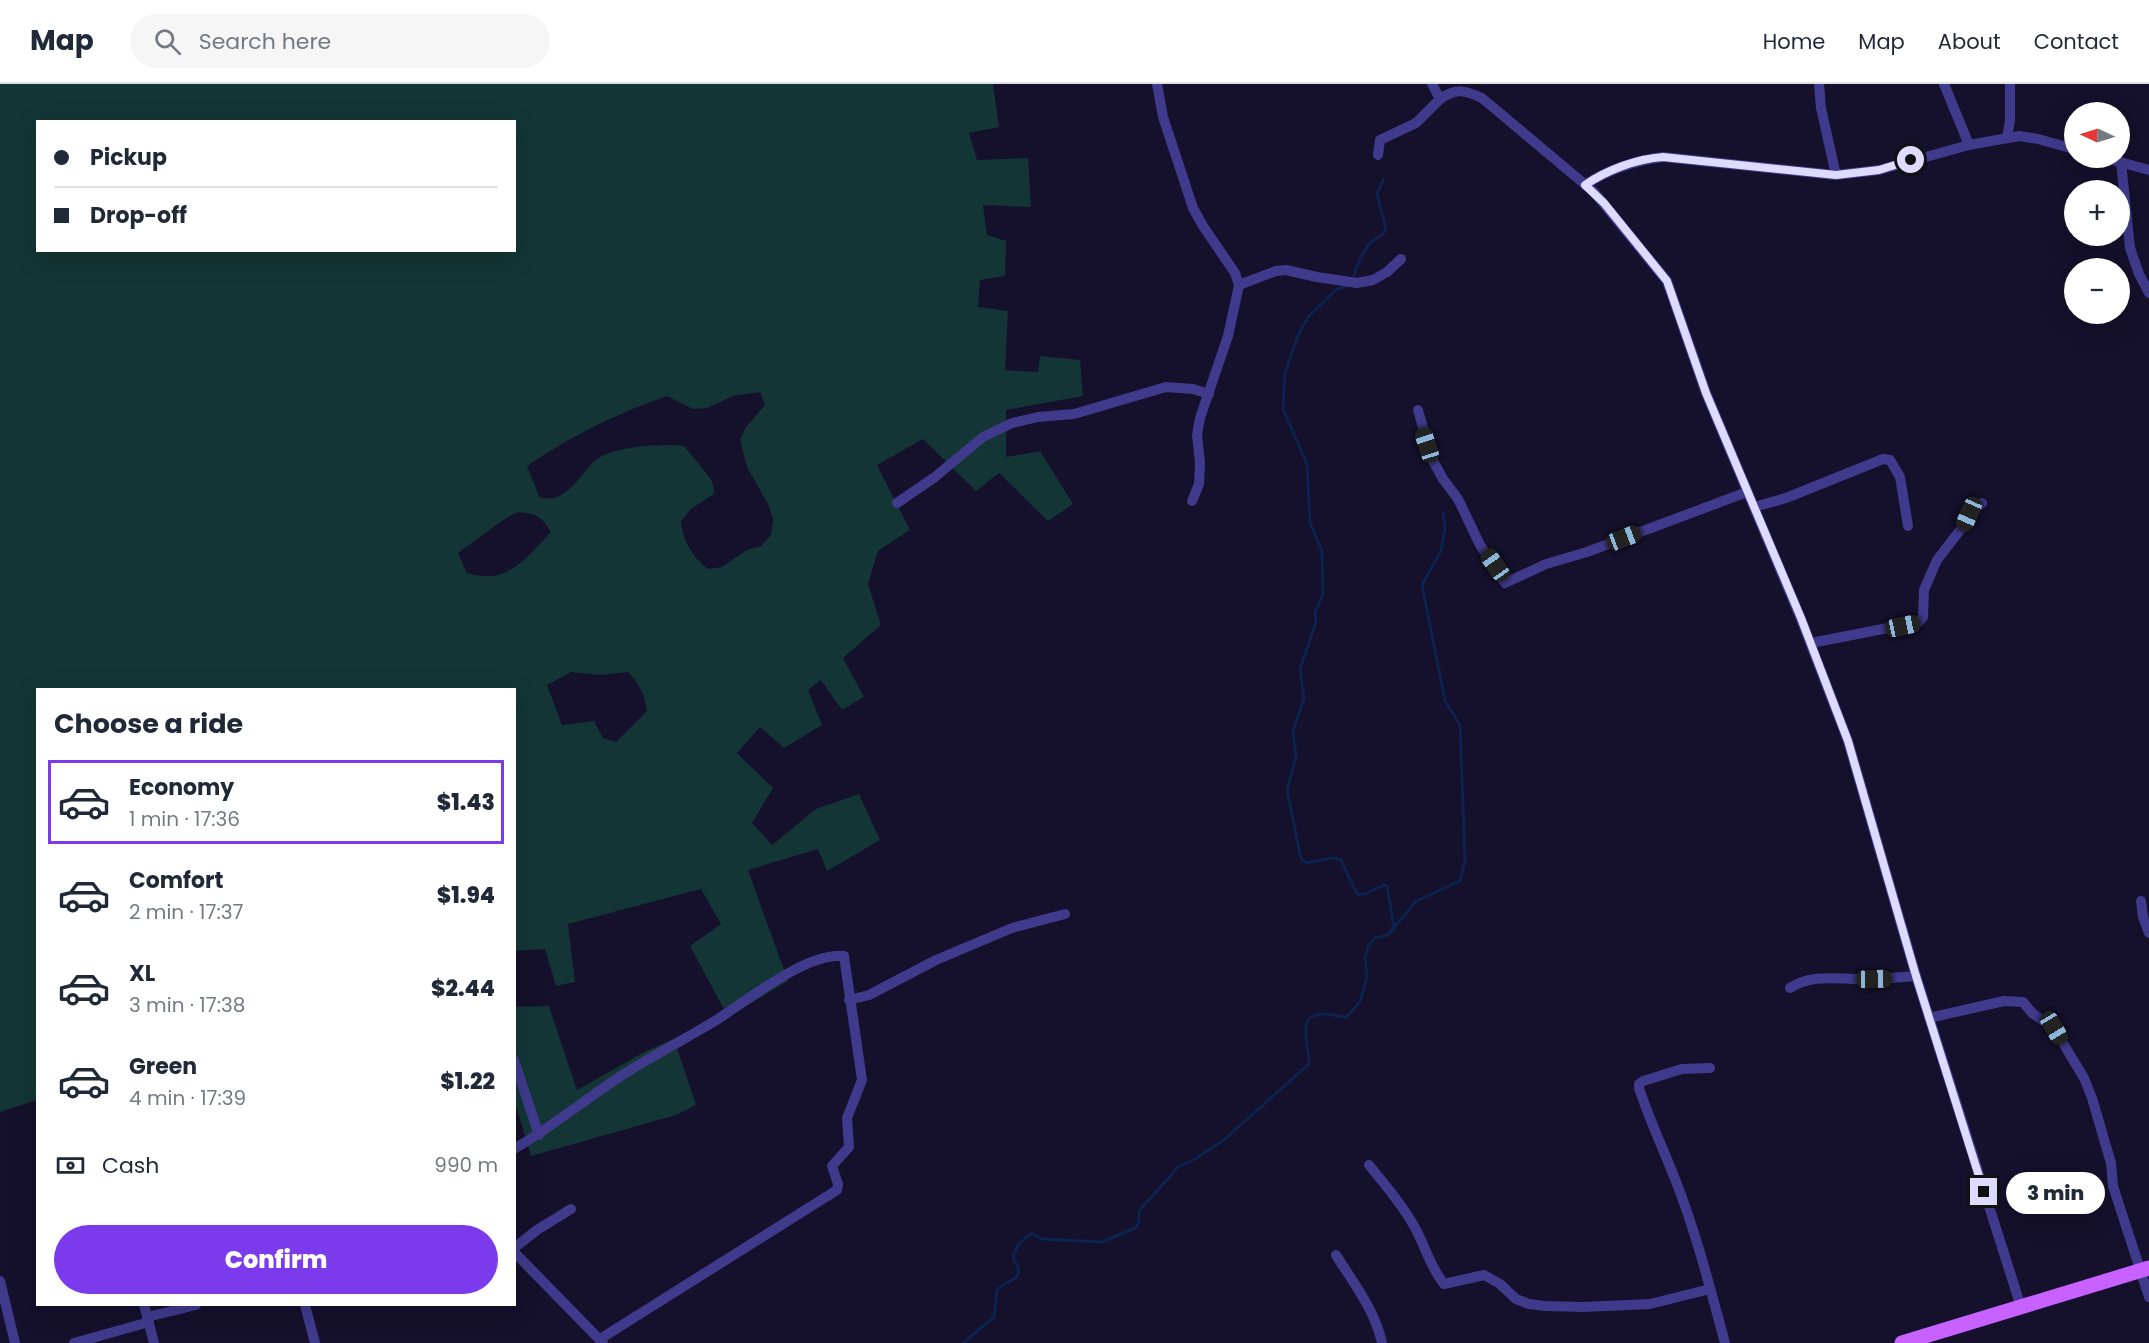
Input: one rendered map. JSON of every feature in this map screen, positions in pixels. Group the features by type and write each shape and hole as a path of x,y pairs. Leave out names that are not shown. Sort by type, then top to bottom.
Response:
{"main road":[{"path":"1902,1343 2145,1269"}],"street":[{"path":"1157,84 1163,117 1193,208 1235,273 1239,285 1228,336 1200,418 1197,435 1200,463 1199,484 1192,501"},
{"path":"1432,84 1440,99"},
{"path":"1819,84 1821,108 1836,175"},
{"path":"1944,84 1969,145"},
{"path":"2007,138 2010,120 2010,84"},
{"path":"1378,155 1379,142 1382,139 1416,123 1440,99 1452,91 1467,91 1482,98 1604,203 1667,281 1706,393 1810,643 1848,741 1916,976 2022,1307"},
{"path":"1585,185 1601,174 1650,158 1663,157 1836,175 1879,170 1969,145 2019,136 2064,146"},
{"path":"2130,165 2149,170"},
{"path":"2122,168 2130,248 2139,274 2149,293"},
{"path":"1239,285 1276,271 1286,270 1357,283 1373,280 1388,272 1401,259"},
{"path":"897,503 934,477 983,437 1012,423 1038,417 1074,414 1166,387 1193,389 1209,394"},
{"path":"1418,410 1432,459 1458,499 1480,545 1504,582 1546,564 1587,552 1747,492"},
{"path":"1754,507 1786,498 1883,459 1890,460 1900,477 1908,526"},
{"path":"1810,643 1919,622 1923,617 1924,590 1937,560 1964,525 1969,514 1982,503"},
{"path":"2141,901 2143,917 2149,933"},
{"path":"849,1000 868,995 936,960 1012,928 1065,914"},
{"path":"516,1148 539,1135 623,1075 716,1020 790,972 833,955 844,956 862,1080 847,1118 849,1147 832,1166 838,1184 837,1190 601,1341 516,1252"},
{"path":"1790,988 1806,980 1824,977 1856,979 1916,976"},
{"path":"1929,1018 2016,1000 2024,1002 2032,1013 2054,1028 2084,1078 2092,1098 2111,1162 2113,1186 2145,1269 2149,1297"},
{"path":"516,1066 539,1135"},
{"path":"1710,1068 1682,1069 1643,1081 1639,1084 1639,1088 1648,1117 1679,1189 1697,1240 1725,1343"},
{"path":"1369,1166 1394,1196 1414,1226 1438,1277 1444,1284 1484,1275 1500,1284 1516,1299 1529,1304 1583,1307 1650,1304 1710,1289"},
{"path":"516,1248 537,1230 571,1209"},
{"path":"1336,1255 1374,1316 1382,1343"},
{"path":"0,1281 15,1343"},
{"path":"144,1306 154,1343"},
{"path":"74,1343 193,1306"},
{"path":"305,1306 315,1343"}],"green space":[{"path":"0,84 993,84 999,127 969,133 977,160 1028,158 1031,207 983,205 987,235 1006,241 1005,276 980,280 978,307 1008,311 1005,370 1038,372 1040,356 1080,360 1083,396 1006,410 1006,457 1040,451 1073,504 1048,521 999,473 976,491 923,439 877,465 910,530 878,551 868,584 881,625 843,658 864,697 842,710 821,680 808,690 822,725 784,748 760,727 737,753 773,788 752,823 772,845 816,809 859,794 880,840 827,871 818,849 748,870 788,981 728,1017 690,946 721,924 701,889 568,924 575,982 556,986 545,949 516,951 516,688 36,688 36,1100 0,1112","holes":["760,392 765,405 746,427 740,440 747,467 769,506 773,520 771,535 761,546 747,550 722,567 708,569 702,564 689,548 684,535 681,521 691,509 715,493 711,479 684,446 651,445 614,451 596,460 572,487 552,498 540,498 527,466 578,435 612,418 667,396 693,409 707,408 733,396","518,512 529,513 542,519 551,532 524,560 505,573 493,576 467,573 458,553 506,518","571,672 600,675 628,672 641,690 647,711 616,742 603,738 594,721 562,725 547,685"]},
{"path":"516,1004 517,1007 549,1006 577,1090 646,1051 674,1039 696,1105 676,1115 531,1156 516,1106"}],"waterway":[{"path":"1353,280 1363,252 1386,230 1377,194 1383,180"},
{"path":"1346,287 1337,289 1308,317 1299,333 1285,373 1283,409 1307,464 1310,523 1322,551 1323,594 1315,612 1316,622 1300,669 1304,698 1293,731 1296,756 1287,790 1301,859 1307,863 1332,858 1341,860 1357,894 1365,894 1384,885 1387,886 1394,927"},
{"path":"963,1343 994,1317 997,1289 1017,1277 1019,1270 1013,1257 1018,1245 1030,1234 1042,1239 1102,1242 1135,1228 1139,1222 1139,1211 1178,1167 1195,1159 1225,1139 1309,1064 1306,1024 1316,1015 1329,1014 1346,1017 1360,1002 1367,977 1365,958 1368,946 1375,938 1388,935 1416,901 1460,881 1465,861 1460,725 1445,701 1422,585 1441,551 1445,528 1443,513"}],"route":[{"path":"1911,160 1879,170 1836,175 1663,157 1650,158 1601,174 1585,185 1604,203 1667,281 1706,393 1801,618 1848,741 1916,976 1984,1192"}]}
